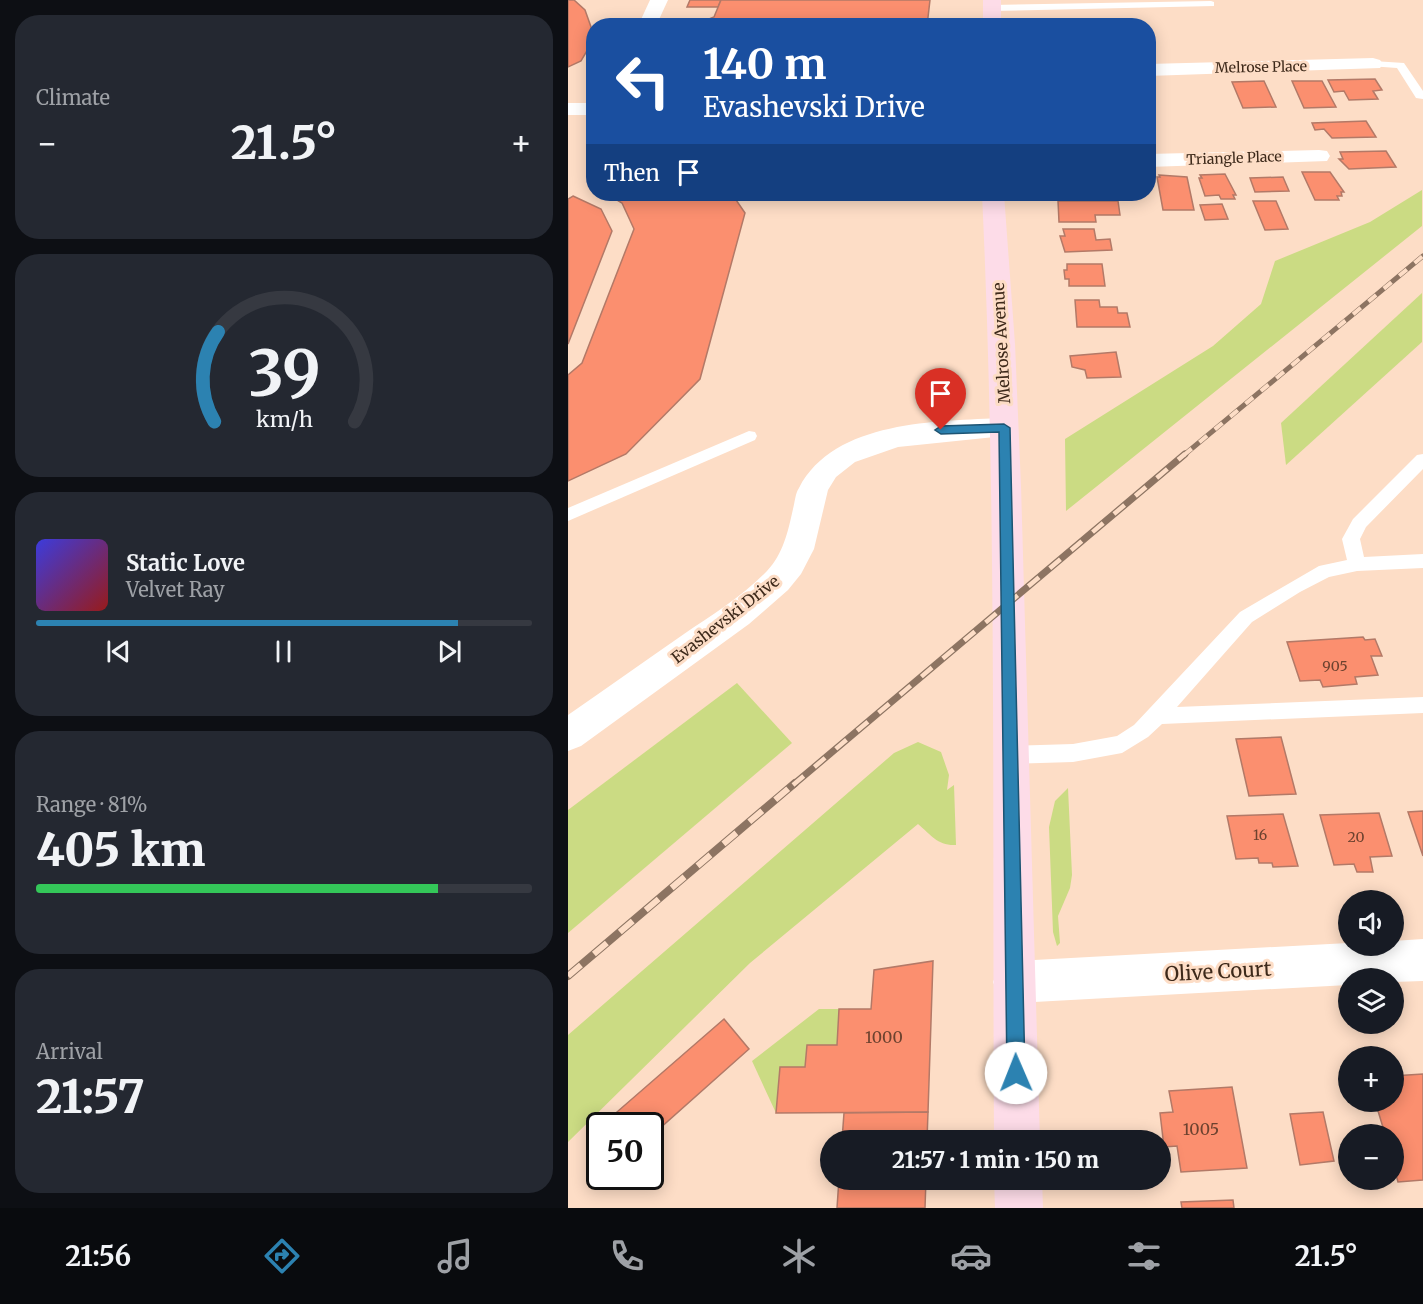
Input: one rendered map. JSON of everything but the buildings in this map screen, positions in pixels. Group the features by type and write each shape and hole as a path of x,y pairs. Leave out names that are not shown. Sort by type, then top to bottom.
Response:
{"main road":[{"name":"Melrose Avenue","path":"993,201 1006,486 1017,1130"},
{"path":"1018,1190 1019,1208"}],"street":[{"path":"651,18 659,0"},
{"name":"Melrose Place","path":"1156,70 1373,64"},
{"path":"568,109 586,108"},
{"name":"Triangle Place","path":"1156,161 1319,156"},
{"name":"Evashevski Drive","path":"568,735 744,609 776,582 792,564 802,543 813,488 825,472 843,457 869,446 906,435 941,430 1004,428"},
{"name":"Olive Court","path":"1014,982 1423,960"}],"lane":[{"path":"992,11 1211,4"},
{"path":"1373,64 1400,65 1420,96"},
{"path":"568,515 749,436"},
{"path":"1357,564 1351,539 1359,523 1423,459"},
{"path":"1009,745 1074,753 1122,744 1157,716 1246,617 1294,587 1325,571 1357,564 1423,561"},
{"path":"1157,716 1423,705"}],"green space":[{"path":"1422,190 1422,226 1066,511 1065,439 1213,346 1261,304 1275,261 1370,222"},
{"path":"1422,293 1422,342 1286,465 1281,423"},
{"path":"737,683 792,743 568,933 568,810"},
{"path":"918,742 941,752 949,775 947,790 954,785 956,845 939,842 918,824 750,963 599,1112 586,1112 586,1124 568,1142 568,1035 894,753"},
{"path":"1068,788 1072,875 1070,888 1058,916 1060,943 1057,946 1053,932 1049,827 1055,801"},
{"path":"819,1009 839,1009 837,1045 808,1045 805,1067 780,1067 776,1113 752,1061"}],"railway":[{"path":"1184,455 1423,256"},
{"path":"793,785 1185,454"},
{"path":"568,976 795,783"}],"route":[{"path":"941,430 1004,428 1016,1073"}]}
